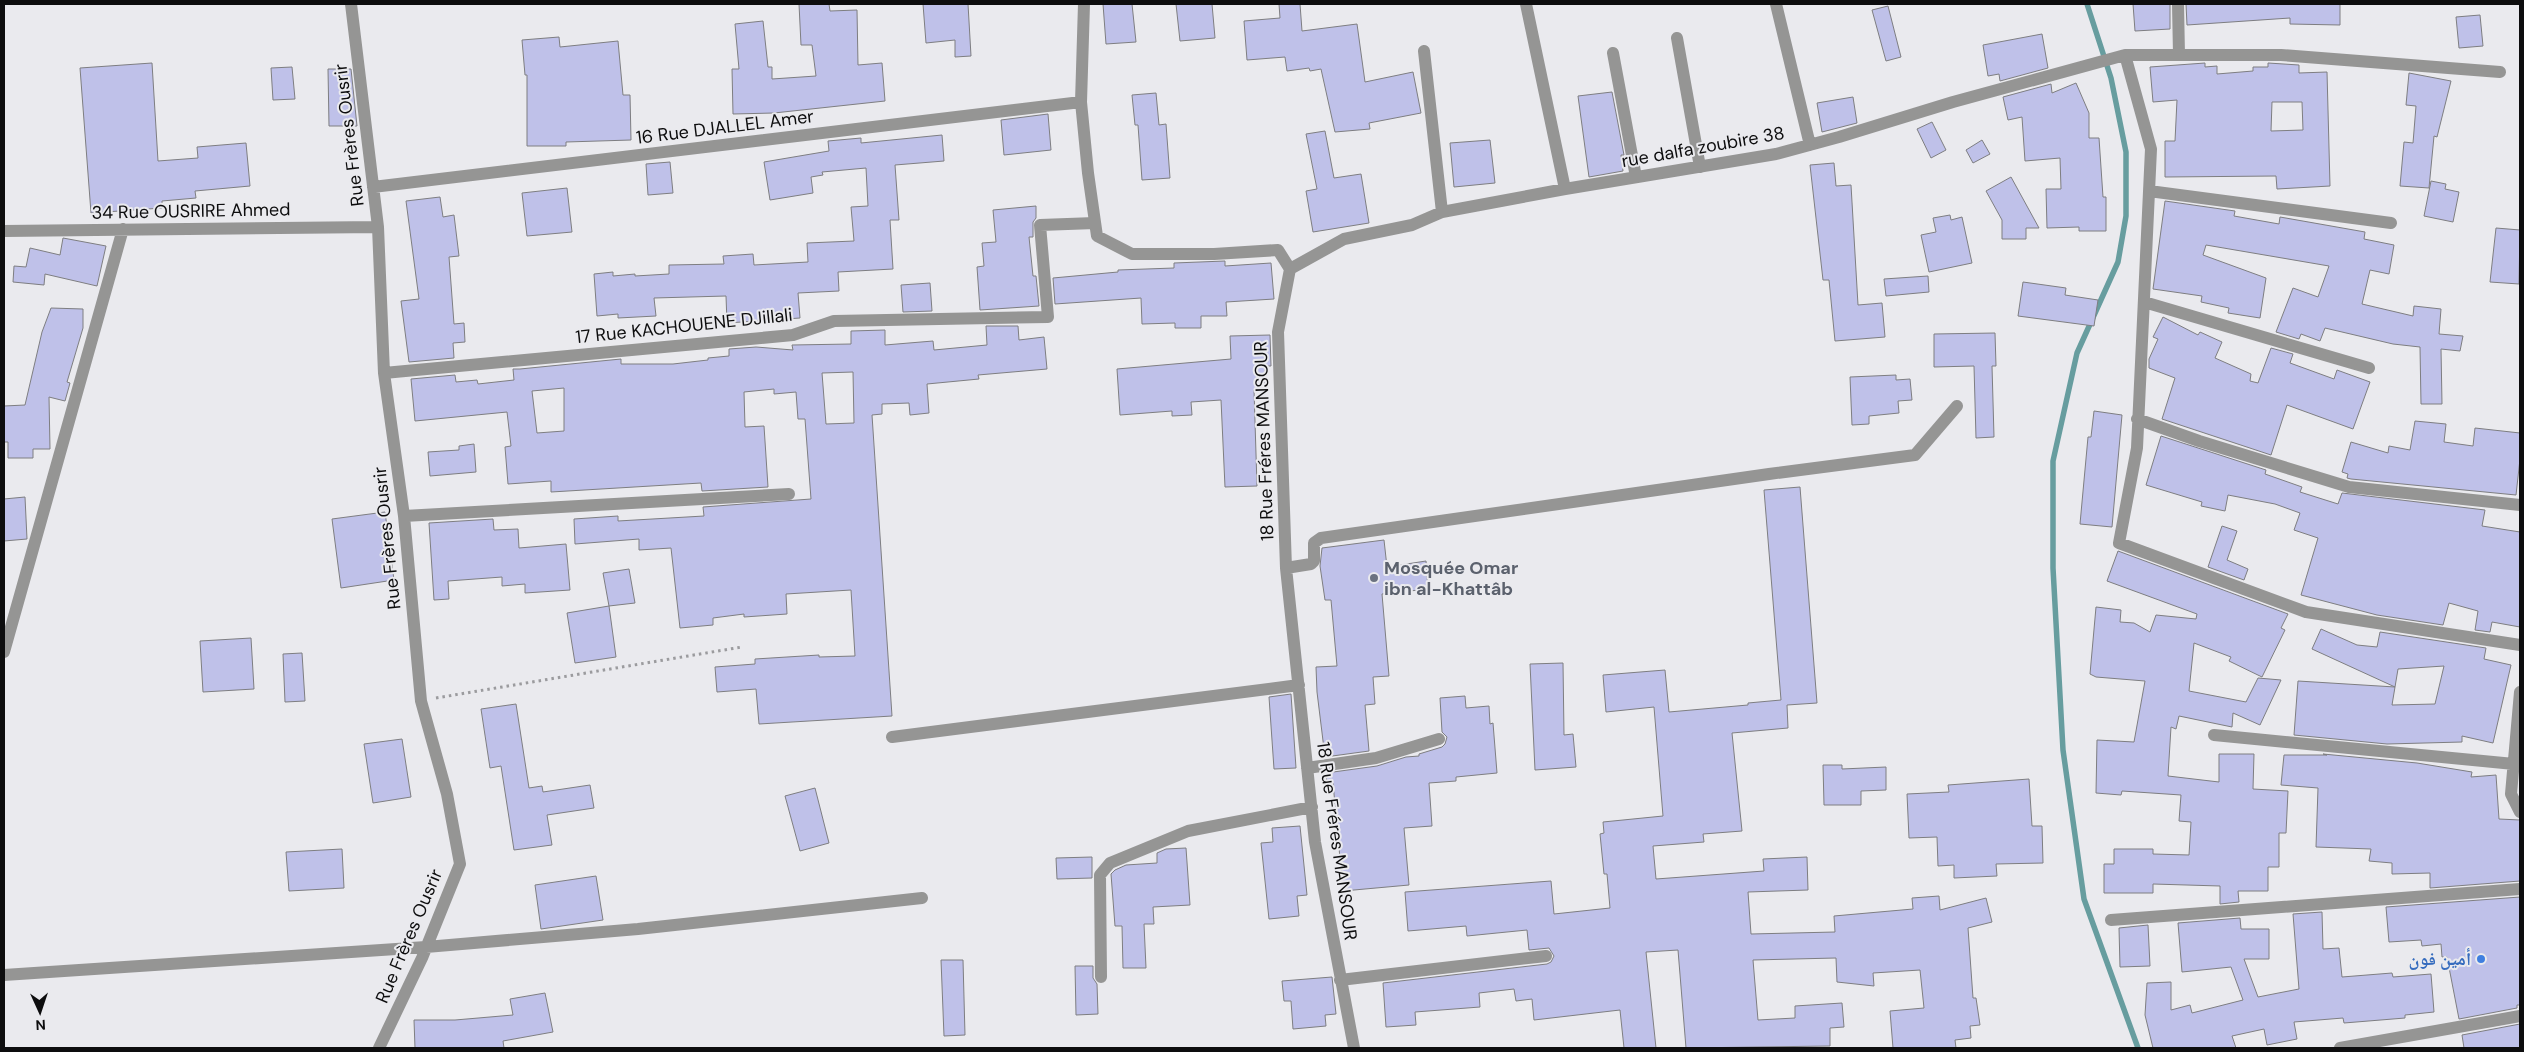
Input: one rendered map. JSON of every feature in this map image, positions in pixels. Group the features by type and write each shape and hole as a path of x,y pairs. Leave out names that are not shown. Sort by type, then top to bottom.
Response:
{"street":[{"name":"Rue Frères Ousrir","path":"351,4 378,227 384,373 404,516 421,701 447,794 460,864 426,947 379,1048"},
{"path":"1084,4 1081,102 1097,236 1132,254 1214,254 1278,250 1290,269"},
{"path":"1526,4 1565,189"},
{"path":"1776,4 1810,145"},
{"path":"2178,4 2179,55"},
{"path":"1677,38 1700,167"},
{"path":"1424,51 1442,212"},
{"path":"1613,53 1636,177"},
{"path":"2125,55 2151,149 2137,448 2119,542 2306,612 2520,645"},
{"name":"rue dalfa zoubire 38","path":"1290,269 1344,239 1412,225 1442,212 1565,189 1776,154 2125,55 2281,55 2500,72"},
{"name":"16 Rue DJALLEL Amer","path":"373,187 1081,102"},
{"path":"2149,191 2391,223"},
{"name":"17 Rue KACHOUENE DJillali","path":"384,373 793,335 834,320 1048,317 1040,226 1095,223"},
{"name":"34 Rue OUSRIRE Ahmed","path":"4,231 378,227"},
{"path":"4,652 122,229"},
{"name":"18 Rue Fréres MANSOUR","path":"1290,269 1278,332 1286,568 1315,842 1354,1048"},
{"path":"2144,302 2370,368"},
{"path":"1286,568 1311,564 1314,561 1314,543 1321,538 1915,455 1957,406"},
{"path":"2137,419 2199,441 2349,487 2520,504"},
{"path":"404,516 789,494"},
{"path":"892,737 1299,685"},
{"path":"2520,692 2511,794 2520,812"},
{"path":"2214,735 2514,764"},
{"path":"1308,768 1376,758 1439,739"},
{"path":"1101,977 1100,875 1110,863 1188,831 1312,807"},
{"path":"2111,920 2520,889"},
{"path":"4,974 426,947 638,929 922,898"},
{"path":"1340,980 1546,956"},
{"path":"2340,1048 2520,1016"}],"path":[{"path":"421,701 742,647"}],"building":[{"path":"799,4 829,4 830,11 857,10 858,65 882,63 885,101 774,113 733,114 732,69 739,69 735,24 763,21 768,67 772,67 772,79 816,76 812,45 801,45"},
{"path":"923,4 968,4 971,56 955,57 955,40 926,43"},
{"path":"1103,4 1132,4 1136,42 1106,44"},
{"path":"1176,4 1212,4 1215,38 1180,41"},
{"path":"1279,4 1300,4 1302,31 1357,24 1365,82 1413,72 1421,113 1369,123 1370,129 1335,132 1321,69 1310,71 1309,68 1287,71 1285,57 1247,60 1244,21 1280,18"},
{"path":"2133,4 2170,4 2170,29 2135,31"},
{"path":"2186,4 2340,4 2340,25 2290,24 2290,18 2187,25"},
{"path":"1888,6 1901,57 1886,61 1872,10"},
{"path":"2480,15 2483,46 2459,48 2456,17"},
{"path":"2042,34 2048,68 2000,81 1999,74 1988,76 1983,45"},
{"path":"559,37 560,47 618,41 623,95 630,95 631,140 566,142 566,146 527,146 527,75 525,75 522,40"},
{"path":"152,63 158,161 198,158 197,147 246,143 250,186 195,191 196,198 162,201 162,208 91,213 80,68"},
{"path":"2205,63 2205,67 2217,66 2217,74 2253,71 2253,67 2268,67 2268,63 2299,65 2299,73 2327,72 2330,186 2277,189 2276,176 2165,177 2165,141 2175,141 2177,100 2153,102 2150,67","holes":["2272,102 2302,102 2303,130 2271,131"]},
{"path":"292,67 295,99 273,100 271,68"},
{"path":"328,69 351,69 357,126 329,126"},
{"path":"2409,73 2451,81 2437,137 2434,136 2429,188 2400,186 2404,142 2413,143 2416,106 2406,105"},
{"path":"2076,83 2089,113 2089,138 2099,138 2103,197 2106,197 2106,231 2079,231 2079,227 2047,228 2046,189 2061,189 2060,158 2025,161 2022,117 2008,120 2003,97 2051,84 2052,93"},
{"path":"1612,92 1624,155 1621,155 1623,171 1589,177 1578,96"},
{"path":"1156,93 1159,125 1166,124 1170,178 1142,180 1138,125 1135,125 1132,95"},
{"path":"1853,97 1857,123 1822,132 1817,103"},
{"path":"1048,114 1051,150 1004,155 1001,120"},
{"path":"1932,122 1946,150 1931,158 1917,129"},
{"path":"1325,131 1334,178 1361,174 1369,223 1313,232 1306,191 1317,189 1306,134"},
{"path":"942,135 944,161 895,165 899,220 890,220 893,269 838,272 839,291 798,293 800,318 727,323 726,296 654,298 656,316 618,318 618,314 597,316 594,274 613,272 613,276 635,274 635,276 669,274 669,265 724,264 723,256 753,254 754,265 808,262 807,243 854,241 851,207 868,206 866,168 822,172 823,175 811,177 813,193 770,200 764,162 829,151 828,141 861,138 861,143"},
{"path":"1490,140 1495,183 1454,187 1450,143"},
{"path":"1982,140 1990,154 1973,163 1966,150"},
{"path":"670,162 673,193 648,195 646,164"},
{"path":"1834,163 1836,186 1851,185 1858,305 1882,303 1885,337 1835,341 1829,280 1823,280 1810,165"},
{"path":"2011,177 2039,228 2026,228 2026,239 2002,239 2002,220 1986,191"},
{"path":"2431,181 2446,184 2445,189 2459,192 2453,222 2424,216"},
{"path":"567,188 572,232 527,236 522,193"},
{"path":"440,197 443,217 454,215 459,256 449,257 454,324 464,323 465,342 453,343 454,358 409,362 401,301 419,299 406,201"},
{"path":"2165,201 2235,211 2234,216 2279,224 2280,217 2365,232 2364,239 2394,245 2389,274 2370,270 2362,304 2413,316 2414,306 2441,309 2439,334 2463,336 2460,351 2441,349 2442,404 2421,404 2420,347 2393,344 2325,328 2320,341 2301,334 2299,339 2276,332 2293,288 2318,297 2329,266 2206,245 2203,255 2266,278 2260,318 2228,313 2229,308 2201,302 2202,296 2153,289"},
{"path":"1036,206 1033,237 1029,237 1033,276 1036,276 1039,306 980,310 977,267 984,266 982,243 996,242 993,210"},
{"path":"1950,215 1951,220 1962,217 1972,263 1929,272 1921,235 1936,232 1933,218"},
{"path":"2496,228 2520,230 2519,284 2490,282"},
{"path":"63,238 106,246 97,286 45,274 44,285 13,282 14,266 26,267 30,248 60,255"},
{"path":"1225,261 1225,266 1271,263 1274,299 1226,302 1227,316 1201,316 1201,328 1175,328 1175,323 1142,324 1141,298 1055,304 1053,278 1118,272 1118,270 1174,268 1174,263"},
{"path":"1928,276 1929,292 1886,296 1884,279"},
{"path":"2023,282 2066,288 2065,295 2098,300 2094,326 2018,316"},
{"path":"930,283 932,311 903,312 901,285"},
{"path":"51,308 83,309 83,328 67,382 70,383 65,401 49,397 50,449 33,449 33,458 8,458 8,442 4,442 4,406 25,405 42,332"},
{"path":"2163,317 2198,335 2200,332 2222,342 2215,358 2251,374 2250,381 2258,383 2271,348 2293,354 2290,363 2334,379 2337,370 2370,382 2353,429 2287,405 2271,455 2162,419 2175,378 2149,368 2149,359 2158,339 2153,337"},
{"path":"986,326 1018,326 1019,340 1044,337 1047,369 978,375 979,379 927,384 929,413 910,415 909,403 882,404 882,414 872,415 892,716 759,724 756,689 717,692 715,667 755,664 755,659 819,655 819,657 855,656 851,590 786,594 787,614 744,617 744,614 713,618 713,625 680,628 671,548 639,550 639,539 575,544 574,519 618,516 618,521 704,516 703,507 811,499 805,419 798,419 796,392 774,394 774,389 744,392 745,427 764,426 768,487 702,491 701,483 551,492 551,481 508,484 505,447 511,446 507,412 415,421 411,379 455,375 456,382 477,380 478,384 514,380 513,369 621,359 621,364 673,364 729,356 729,349 756,347 793,350 792,345 851,344 851,331 885,330 885,345 933,341 934,350 987,345","holes":["853,372 854,423 826,424 822,373","564,388 564,431 537,433 532,391"]},
{"path":"1995,333 1996,366 1992,366 1994,437 1976,438 1974,366 1934,367 1934,334"},
{"path":"1270,335 1271,366 1265,366 1265,391 1254,390 1257,486 1225,487 1221,400 1191,402 1192,415 1172,416 1172,411 1120,415 1117,369 1231,359 1230,336"},
{"path":"1896,375 1896,380 1910,379 1912,400 1898,401 1899,413 1869,416 1869,424 1852,425 1850,377"},
{"path":"2094,411 2122,415 2112,527 2080,524 2088,437 2091,437"},
{"path":"2415,421 2446,424 2444,442 2473,446 2475,428 2520,433 2520,459 2516,495 2351,479 2347,478 2348,474 2342,472 2351,442 2388,453 2389,446 2410,450"},
{"path":"2161,436 2266,470 2265,474 2302,487 2300,492 2338,504 2342,493 2485,510 2482,526 2520,532 2520,627 2492,622 2490,632 2475,630 2478,611 2449,603 2443,625 2377,615 2301,595 2318,538 2294,530 2300,513 2275,504 2228,495 2225,511 2201,506 2202,502 2146,485"},
{"path":"474,444 476,472 430,476 428,452 459,450 459,446"},
{"path":"1800,487 1817,703 1787,705 1788,728 1732,733 1742,831 1703,834 1704,842 1653,846 1656,879 1764,871 1763,859 1807,857 1808,890 1748,892 1751,934 1835,932 1834,916 1913,909 1912,898 1939,896 1940,910 1986,898 1992,922 1968,928 1973,998 1976,998 1980,1025 1970,1026 1971,1038 1955,1040 1956,1048 1893,1048 1890,1011 1924,1008 1920,970 1873,973 1874,986 1837,982 1836,958 1753,960 1758,1020 1795,1018 1795,1006 1842,1003 1844,1027 1830,1028 1830,1046 1686,1048 1678,950 1646,952 1656,1048 1624,1048 1620,1010 1534,1020 1532,999 1516,1001 1514,989 1479,993 1480,1007 1415,1012 1416,1025 1386,1027 1383,983 1547,964 1551,962 1554,956 1549,948 1529,950 1527,930 1467,936 1466,926 1408,931 1405,892 1551,881 1554,914 1610,908 1607,874 1604,874 1600,834 1604,833 1603,822 1663,816 1654,707 1606,712 1603,675 1665,670 1669,712 1781,700 1764,490"},
{"path":"25,497 27,539 4,541 4,499"},
{"path":"385,512 394,580 341,588 332,519"},
{"path":"493,519 494,530 518,529 519,548 566,544 570,590 525,593 525,584 502,586 502,577 448,581 449,599 434,600 429,523"},
{"path":"2222,526 2237,531 2227,560 2248,569 2244,580 2208,567"},
{"path":"1384,540 1387,567 1426,561 1428,589 1382,594 1389,676 1373,677 1375,704 1365,705 1369,751 1325,757 1316,667 1337,666 1331,600 1325,600 1320,566 1322,548"},
{"path":"2118,551 2288,614 2281,628 2285,630 2262,677 2229,661 2231,657 2194,643 2189,691 2246,702 2258,678 2281,680 2260,725 2233,713 2232,727 2179,716 2176,729 2171,727 2168,776 2219,782 2219,754 2254,754 2253,789 2288,791 2286,833 2279,833 2279,867 2268,867 2268,891 2238,891 2239,902 2220,904 2220,886 2153,884 2153,893 2104,893 2104,864 2114,864 2114,849 2153,849 2153,854 2189,855 2191,822 2179,821 2181,795 2122,791 2121,795 2096,793 2097,740 2134,742 2145,681 2096,677 2090,674 2096,607 2121,610 2120,622 2134,623 2150,632 2156,615 2196,619 2197,614 2107,581"},
{"path":"629,569 635,603 609,606 603,573"},
{"path":"609,606 616,657 575,663 567,613"},
{"path":"2321,629 2357,645 2377,647 2380,632 2486,648 2484,659 2511,665 2493,743 2462,736 2462,742 2387,744 2294,735 2298,681 2395,687 2312,649","holes":["2444,666 2435,704 2392,705 2398,669"]},
{"path":"251,638 254,689 203,692 200,641"},
{"path":"302,653 305,701 285,702 283,654"},
{"path":"1563,663 1564,735 1573,734 1576,767 1535,770 1530,664"},
{"path":"1291,694 1296,768 1274,769 1269,697"},
{"path":"1465,696 1466,708 1489,706 1490,724 1493,723 1497,773 1456,777 1456,781 1429,783 1432,826 1404,828 1409,885 1343,891 1333,783 1327,783 1326,773 1377,766 1406,757 1419,756 1419,754 1442,747 1447,737 1442,732 1440,698"},
{"path":"516,704 529,788 542,786 543,792 590,785 594,808 547,815 552,845 514,850 501,766 490,768 481,709"},
{"path":"402,739 411,797 373,803 364,744"},
{"path":"2323,754 2417,763 2472,772 2471,777 2496,775 2499,819 2520,820 2520,881 2430,888 2430,873 2392,874 2392,863 2369,861 2371,849 2316,847 2318,788 2281,785 2284,755 2327,755"},
{"path":"1823,765 1842,765 1842,769 1886,767 1886,790 1861,791 1861,805 1824,805"},
{"path":"2029,779 2032,826 2042,826 2043,863 1996,864 1997,876 1954,878 1954,865 1938,866 1937,837 1909,838 1907,794 1949,792 1948,785"},
{"path":"815,788 829,843 800,851 785,796"},
{"path":"1300,826 1307,895 1297,896 1299,916 1269,919 1261,843 1273,842 1272,828"},
{"path":"1186,848 1190,905 1153,907 1154,924 1144,924 1146,968 1123,968 1122,926 1115,926 1111,874 1126,865 1157,863 1157,853 1166,849"},
{"path":"342,849 344,888 289,891 286,852"},
{"path":"1092,857 1092,878 1057,879 1056,858"},
{"path":"596,876 603,920 541,929 535,885"},
{"name":"أمين فون","path":"2520,897 2520,1005 2517,1005 2517,1008 2459,1019 2447,957 2442,957 2441,944 2422,946 2421,940 2389,942 2386,907"},
{"path":"2322,912 2323,949 2339,948 2342,977 2392,973 2393,977 2431,974 2434,1012 2405,1015 2405,1018 2344,1023 2343,1018 2294,1022 2297,1039 2267,1045 2264,1029 2232,1036 2236,1048 2153,1048 2145,1015 2147,983 2171,982 2171,1010 2190,1005 2192,1013 2243,1000 2231,967 2182,972 2178,923 2240,918 2241,929 2269,929 2269,959 2244,959 2258,997 2299,989 2293,914"},
{"path":"2148,925 2150,966 2120,967 2119,928"},
{"path":"941,960 963,960 965,1035 944,1036"},
{"path":"1075,966 1093,966 1093,978 1097,984 1098,1014 1076,1015"},
{"path":"1332,977 1336,1014 1325,1015 1326,1026 1293,1029 1291,1001 1284,1001 1282,981"},
{"path":"545,993 553,1032 503,1041 504,1048 415,1048 414,1020 455,1020 513,1015 510,999"},
{"path":"2520,1024 2520,1048 2464,1048 2462,1035"}],"waterway":[{"path":"2087,4 2111,78 2126,152 2126,216 2118,262 2077,353 2053,461 2053,568 2063,750 2084,899 2138,1048"}],"place":[{"name":"Mosquée Omar ibn al-Khattâb","path":"1374,578"},
{"name":"أمين فون","path":"2481,959"}]}
